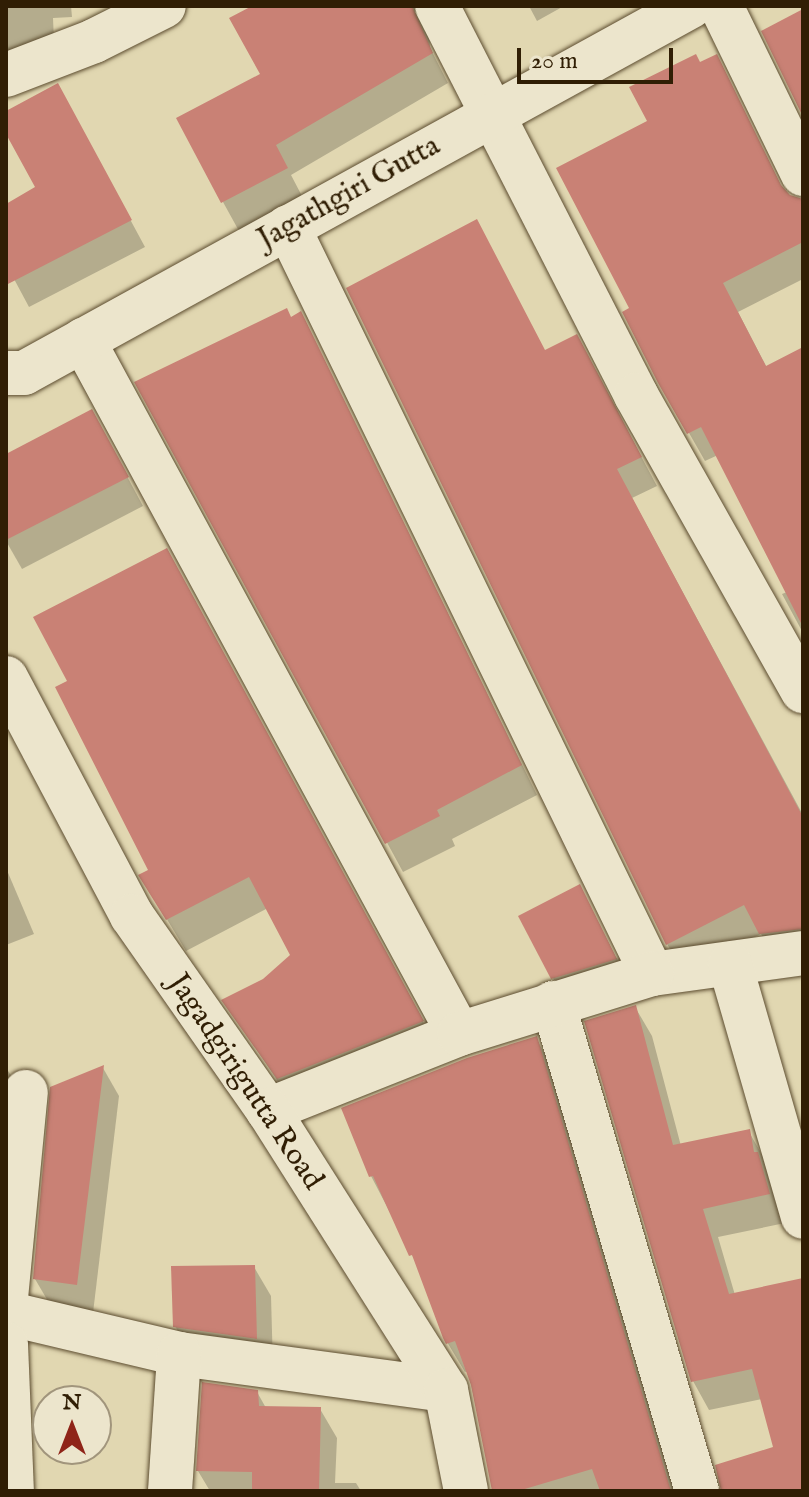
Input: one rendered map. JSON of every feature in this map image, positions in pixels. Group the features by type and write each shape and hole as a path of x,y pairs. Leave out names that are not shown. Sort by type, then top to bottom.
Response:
{"street":[{"path":"6,75 93,24 164,6"},
{"path":"437,6 636,395 803,691"},
{"path":"721,6 803,174"},
{"name":"Jagathgiri Gutta","path":"6,373 24,373 491,116 663,13"},
{"path":"288,227 652,974"},
{"path":"83,340 459,1034"},
{"name":"Jagadgirigutta Road","path":"6,678 132,916 268,1110 446,1390 466,1491"},
{"path":"268,1110 459,1034 553,1003 652,974 803,953"},
{"path":"730,964 803,1217"},
{"path":"553,1003 697,1491"},
{"path":"6,1298 26,1092"},
{"path":"6,1313 179,1354 446,1390"},
{"path":"6,1344 12,1491"},
{"path":"170,1491 179,1354"}],"building":[{"path":"252,6 412,6 433,53 276,145 288,168 221,203 176,118 260,74 229,18"},
{"path":"803,9 803,117 761,31"},
{"path":"696,54 700,62 717,54 781,185 790,195 803,199 803,242 723,283 766,366 803,347 803,627 701,427 687,434 658,383 622,312 629,308 556,168 647,121 629,87"},
{"path":"58,83 132,220 6,285 6,204 35,187 6,134 6,111"},
{"path":"477,219 545,350 577,334 642,457 617,469 803,817 803,929 759,934 744,905 666,945 346,288"},
{"path":"287,308 291,317 301,311 522,765 437,810 440,816 385,844 134,382"},
{"path":"92,409 129,477 6,540 6,454"},
{"path":"167,548 424,1021 277,1079 221,1000 263,979 290,955 249,877 166,920 138,875 148,870 55,687 67,681 33,617"},
{"path":"580,884 617,959 551,979 518,916"},
{"path":"636,1005 673,1145 750,1129 754,1152 758,1152 770,1194 703,1209 729,1294 803,1278 803,1491 721,1491 715,1465 773,1447 752,1369 691,1382 584,1021"},
{"path":"537,1036 671,1491 600,1491 592,1469 518,1491 492,1491 471,1385 455,1341 446,1344 443,1338 412,1255 409,1256 373,1176 369,1177 341,1108 467,1058"},
{"path":"104,1065 77,1285 33,1279 50,1087"},
{"path":"255,1265 257,1339 173,1327 171,1266"},
{"path":"202,1382 258,1390 259,1406 321,1407 319,1491 252,1491 252,1472 196,1471"}]}
